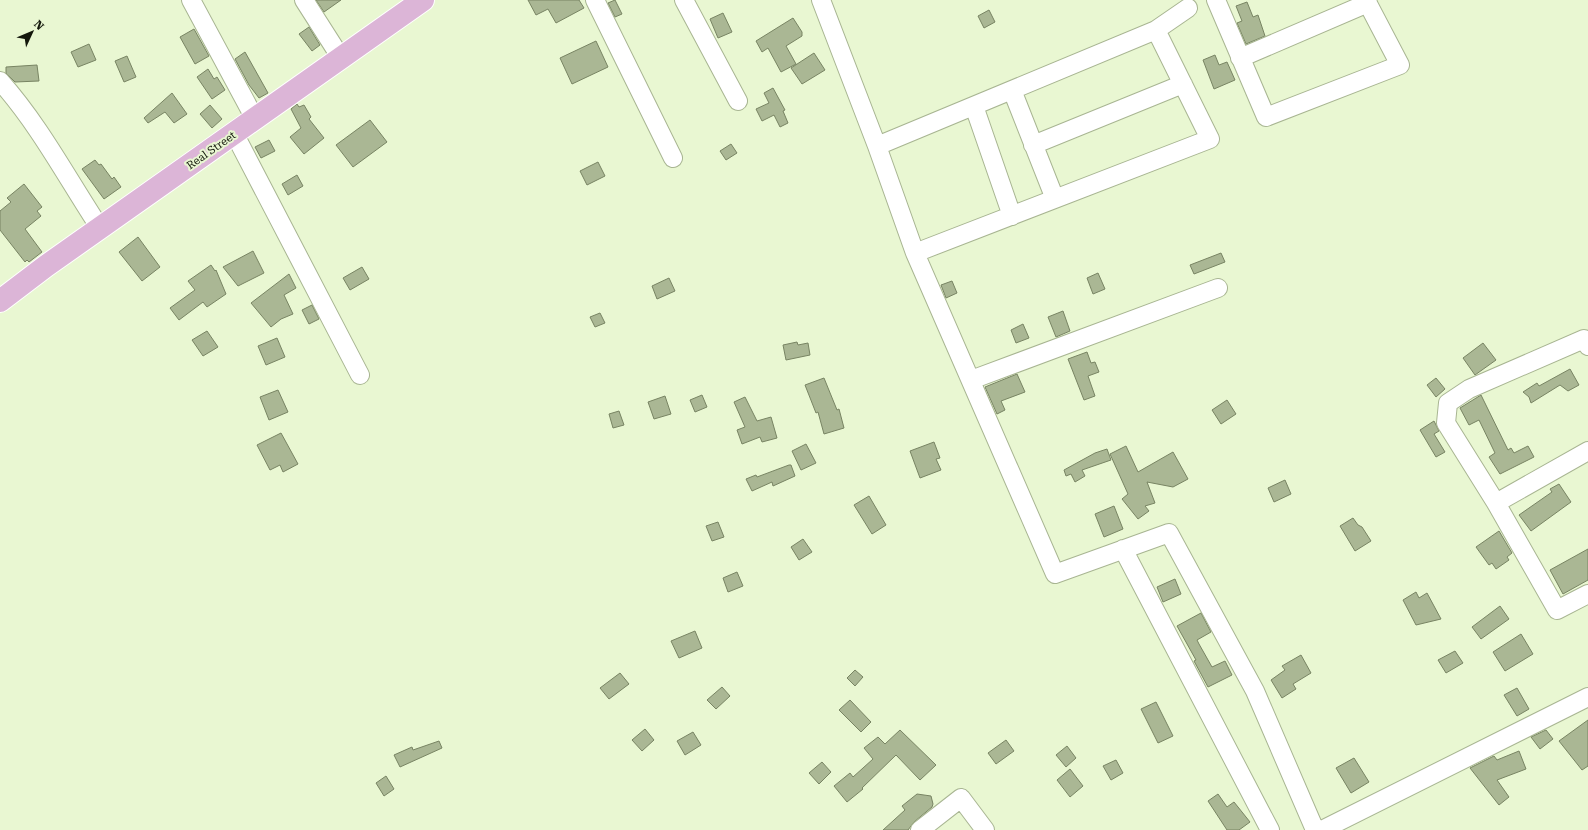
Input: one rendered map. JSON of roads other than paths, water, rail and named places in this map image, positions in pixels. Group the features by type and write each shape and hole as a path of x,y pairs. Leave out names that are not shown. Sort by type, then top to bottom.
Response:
{"main road":[{"name":"Real Street","path":"0,301 100,228 423,0"}],"street":[{"path":"191,0 255,118"},
{"path":"304,0 341,58"},
{"path":"595,0 673,158"},
{"path":"684,0 738,101"},
{"path":"821,0 877,146 915,253 1055,574 1169,533 1255,691 1315,830"},
{"path":"877,146 1156,30 1186,4 1214,0 1266,117 1400,65 1367,2 1240,58"},
{"path":"915,253 1210,139 1156,30"},
{"path":"0,81 17,101 47,142 66,176 100,228"},
{"path":"1034,145 1183,84"},
{"path":"1012,90 1055,199"},
{"path":"974,106 1012,216"},
{"path":"234,133 360,375"},
{"path":"971,380 1218,288"},
{"path":"1588,346 1584,339 1469,390 1448,403 1446,423 1496,503 1557,610 1588,594"},
{"path":"1496,503 1588,451"},
{"path":"1123,549 1270,830"},
{"path":"1322,830 1344,825 1588,697"},
{"path":"920,830 961,798 985,830"}]}
